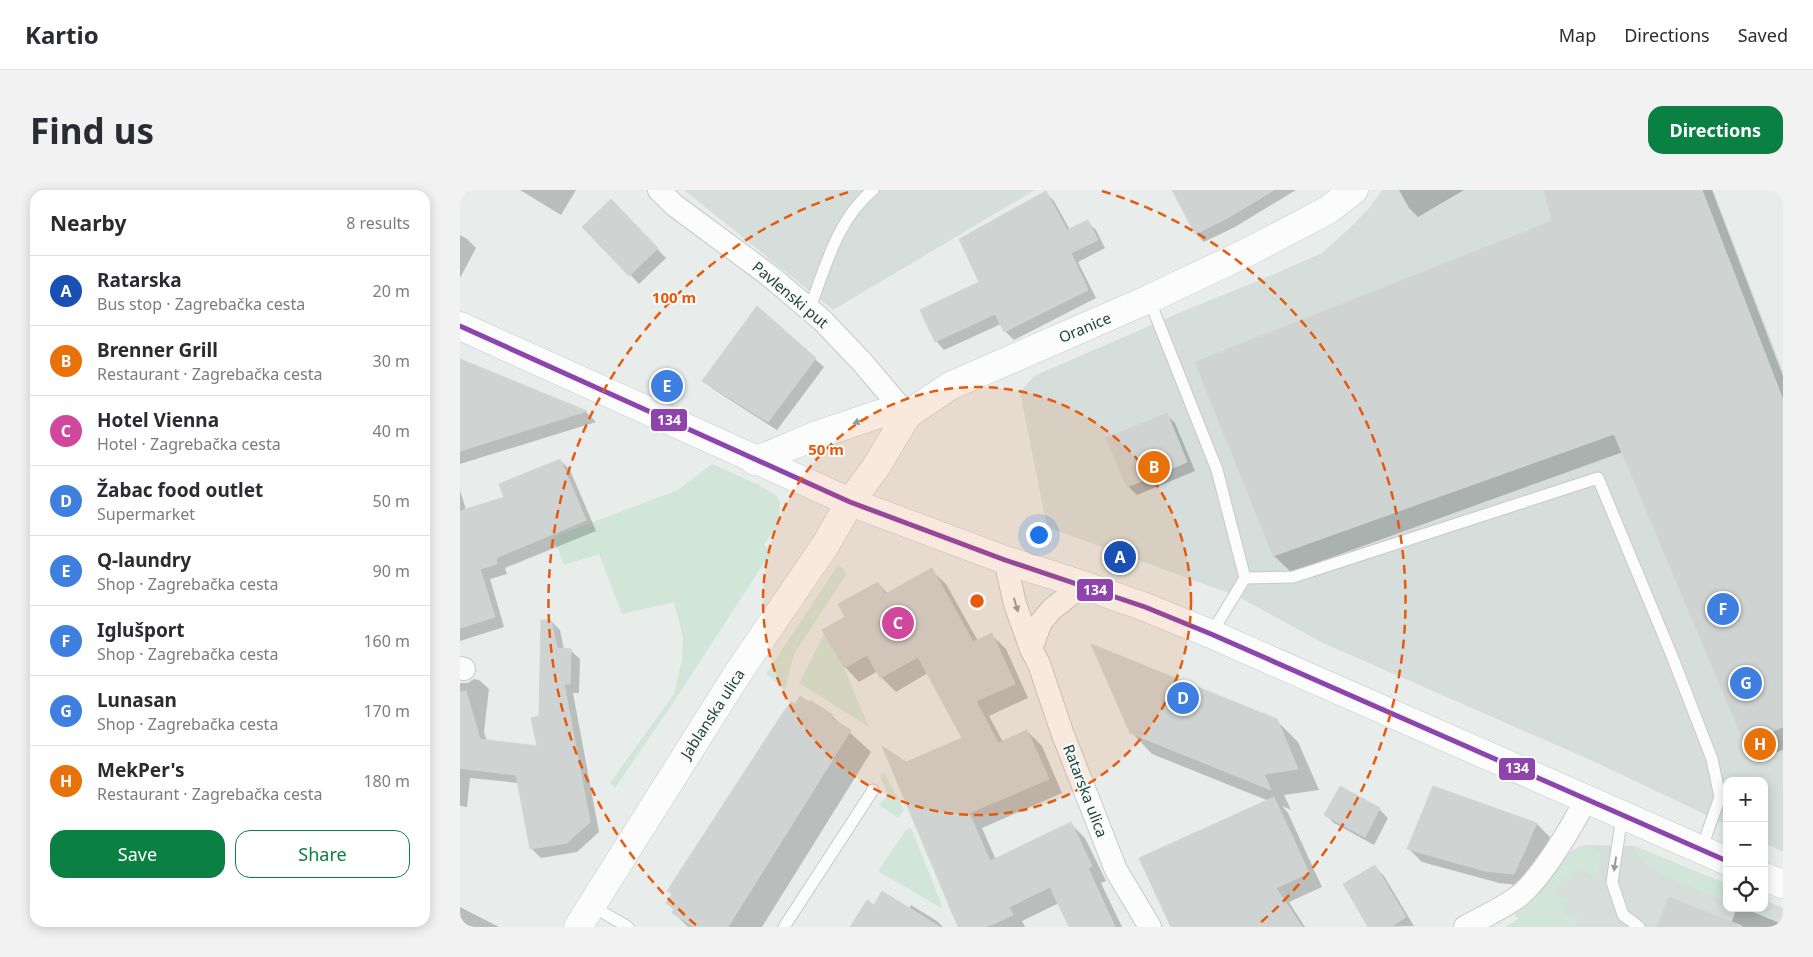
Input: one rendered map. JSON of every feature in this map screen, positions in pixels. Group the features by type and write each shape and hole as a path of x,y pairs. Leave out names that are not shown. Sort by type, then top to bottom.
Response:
{"street":[{"name":"Pavlenski put","path":"659,190 674,205 770,276 822,320 908,415"},
{"name":"Oranice","path":"850,502 876,467 908,415 935,396 958,382 1150,300 1304,223 1335,205 1354,190"},
{"path":"460,326 850,502 1005,560 1145,607 1211,634 1723,859"},
{"path":"755,460 879,414 908,415"},
{"name":"Jablanska ulica","path":"585,916 733,681 826,544 850,502"},
{"name":"Ratarska ulica","path":"1005,560 1015,604 1116,870 1150,927"},
{"path":"1032,649 1041,622 1052,609 1083,585"},
{"path":"1465,927 1504,906 1530,885 1576,819 1585,800"},
{"path":"1768,878 1783,884"}],"lane":[{"path":"810,310 833,248 850,215 872,190"},
{"path":"1150,300 1217,470 1245,578 1211,634"},
{"path":"1245,578 1293,577 1598,478 1672,656 1712,759 1720,797 1701,850"},
{"path":"784,927 873,790"},
{"path":"1622,816 1612,882 1623,914 1639,927"},
{"path":"585,916 628,927"}],"shaded area":[{"path":"684,190 1035,190 833,310"},
{"path":"1382,190 1713,190 1783,371 1783,852 1768,845 1768,777 1723,777 1723,823 1595,762 1323,643 1237,596 1047,527 1020,392 1034,376 1322,253 1371,206"},
{"path":"1581,846 1634,846 1723,882 1723,912 1768,912 1768,902 1783,908 1783,927 1525,927 1515,914 1534,900 1571,851"}],"green space":[{"path":"712,464 759,485 776,495 780,503 779,522 764,545 772,551 615,788 610,783 674,694 682,660 683,637 674,602 622,614 599,554 564,565 553,537 678,490"},
{"path":"838,565 844,569 846,575 794,654 785,689 766,674"},
{"path":"824,634 844,668 869,727 799,683"},
{"path":"884,772 904,810 898,818 879,805 888,795 880,776"},
{"path":"911,828 942,905 941,908 878,871 906,830"},
{"path":"1591,845 1600,854 1599,869 1596,877 1578,870 1571,881 1563,878 1554,894 1569,900 1563,914 1578,919 1575,927 1505,927 1518,919 1515,914 1539,895 1568,856 1575,850"},
{"path":"1634,846 1723,882 1723,899 1673,880 1647,864 1638,855"}],"building":[{"path":"1172,190 1274,190 1226,219 1195,234"},
{"path":"1544,190 1702,190 1783,400 1783,727 1744,742 1614,434 1273,556 1195,362 1552,221"},
{"path":"1046,191 1067,230 1088,220 1098,240 1071,253 1088,290 1004,332 995,314 935,342 920,310 979,282 959,239"},
{"path":"611,199 658,248 629,276 582,227"},
{"path":"757,306 816,358 768,422 702,381"},
{"path":"460,359 587,411 460,451"},
{"path":"1167,413 1187,462 1127,487 1106,438"},
{"path":"560,459 586,520 496,558 497,564 480,569 495,617 460,628 460,511 504,497 499,484"},
{"path":"932,568 973,642 992,633 1015,684 976,701 998,743 1027,730 1049,779 969,813 990,861 1071,822 1092,866 1088,868 1115,927 1069,927 1050,887 1009,907 1013,915 986,927 958,927 882,746 906,762 962,738 918,657 880,678 867,655 844,668 822,630 845,617 838,604 878,582 885,594"},
{"path":"541,620 551,620 557,648 571,649 570,684 564,684 590,822 567,843 530,849 516,775 460,768 460,692 466,691 480,739 537,746 531,718 539,716"},
{"path":"1091,644 1277,719 1298,769 1264,774 1271,790 1130,733"},
{"path":"800,696 809,702 810,700 833,715 831,718 851,730 728,927 694,927 672,913 674,909 666,903 672,894 667,891 782,714 791,702 795,704"},
{"path":"1340,786 1380,808 1365,837 1324,815"},
{"path":"1433,786 1537,823 1514,874 1485,871 1407,849"},
{"path":"1274,797 1309,873 1276,888 1302,927 1171,927 1139,858"},
{"path":"1375,865 1406,917 1390,927 1368,927 1343,884"},
{"path":"882,891 940,927 850,927 867,900 874,905"},
{"path":"1669,897 1742,926 1742,927 1657,927"}],"transit line":[{"name":"134","path":"460,326 850,502 1005,560 1145,607 1211,634 1723,859"}],"place":[{"name":"Q-laundry","path":"667,386"},
{"name":"Brenner Grill","path":"1154,467"},
{"name":"Ratarska","path":"1120,557"},
{"name":"Iglušport","path":"1723,609"},
{"name":"Hotel Vienna","path":"898,623"},
{"name":"Lunasan","path":"1746,683"},
{"name":"Žabac food outlet","path":"1183,698"},
{"name":"MekPer's","path":"1760,744"}]}
